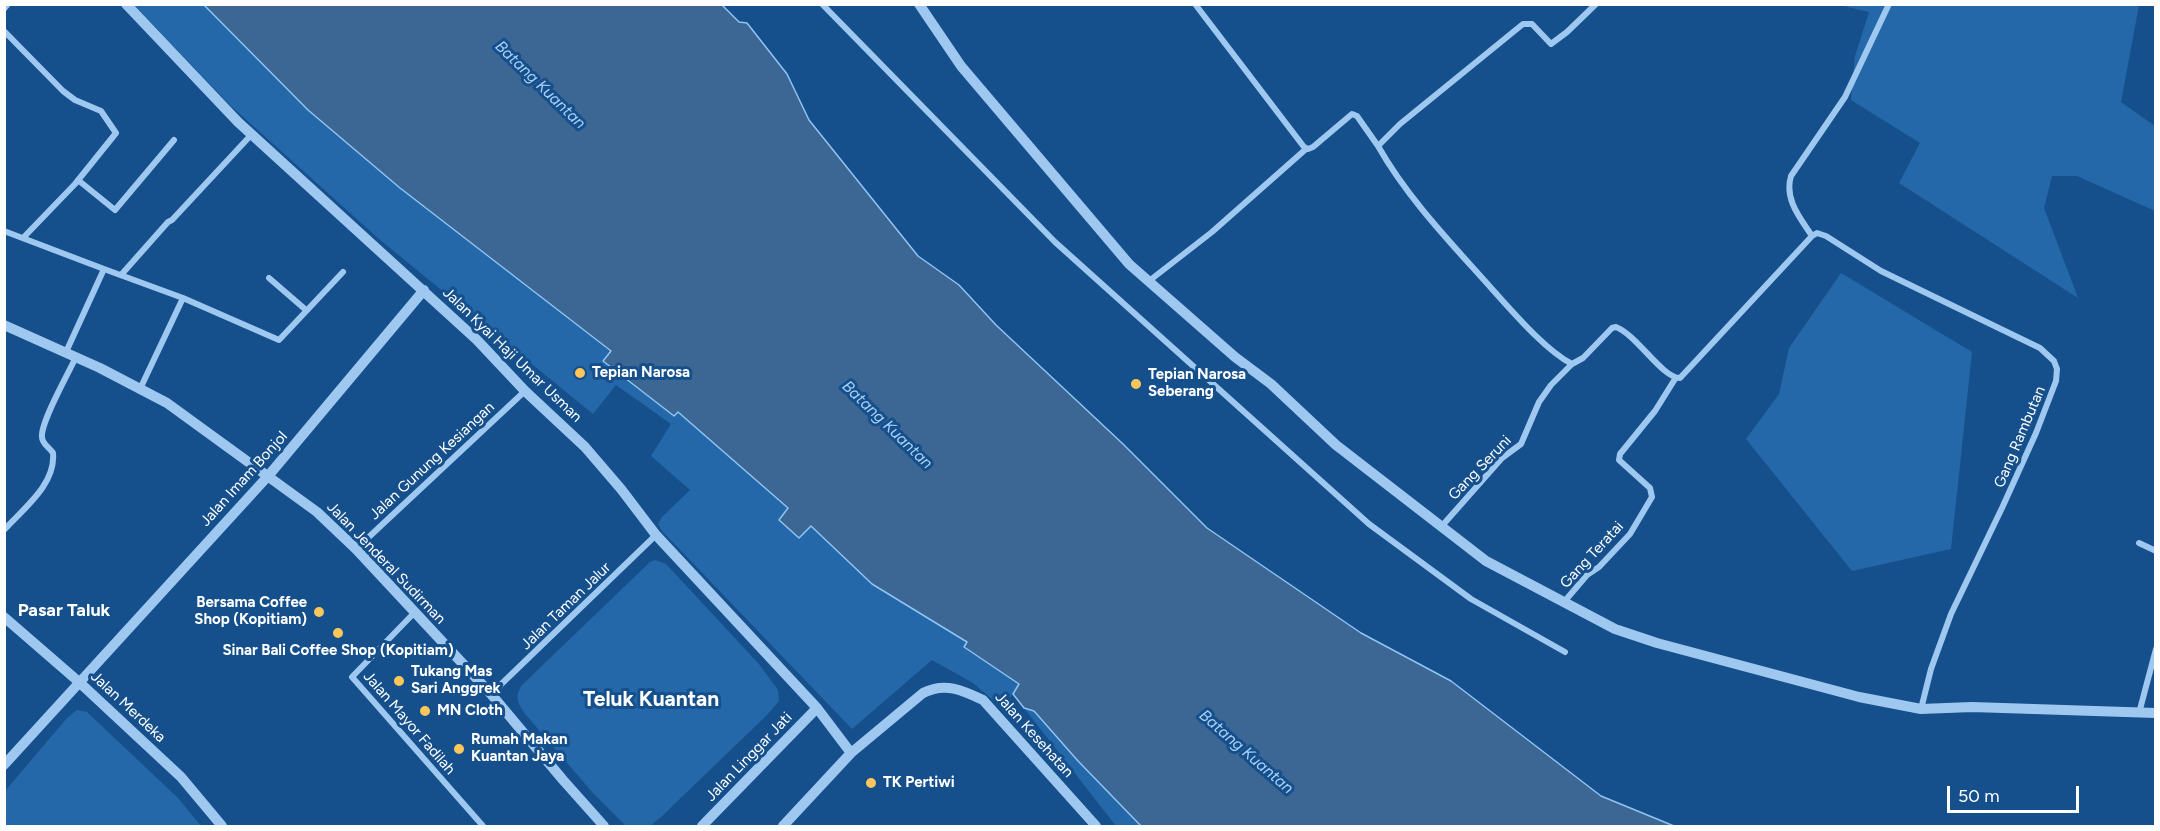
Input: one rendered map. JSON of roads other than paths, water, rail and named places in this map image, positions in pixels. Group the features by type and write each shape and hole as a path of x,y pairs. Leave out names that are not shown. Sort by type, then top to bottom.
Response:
{"street":[{"path":"4,9 8,4"},
{"name":"Jalan Kyai Haji Umar Usman","path":"126,4 252,134 424,290 585,447 621,489 656,536 817,708 851,753"},
{"path":"822,4 1055,242 1369,524 1472,599 1565,652"},
{"path":"919,4 961,66 1129,264 1235,357 1271,384 1336,445 1486,561 1615,629 1656,643 1859,698 1921,709 1972,707 2156,713"},
{"path":"1195,4 1306,149"},
{"path":"1378,146 1400,124 1523,24 1532,24 1549,44 1553,43 1596,4"},
{"path":"1675,379 1682,377 1812,236 1793,207 1788,185 1791,176 1845,97 1889,4"},
{"path":"4,31 63,91 75,100 101,111 116,133 78,180 23,238"},
{"path":"1149,281 1212,232 1306,149 1313,147 1352,114 1357,116 1388,163 1441,231 1521,321 1565,361 1572,364"},
{"path":"121,275 252,134"},
{"path":"78,180 115,210 174,140"},
{"path":"4,231 183,298 279,340 343,272"},
{"name":"Gang Rambutan","path":"1812,236 1817,233 1826,236 1881,271 2040,348 2054,361 2057,369 2056,381 2036,433 1951,614 1931,669 1921,709"},
{"path":"4,530 48,480 53,469 53,453 42,440 41,433 104,269"},
{"path":"269,278 306,310"},
{"name":"Jalan Imam Bonjol","path":"4,765 269,475 424,290"},
{"path":"140,389 183,298"},
{"name":"Jalan Jenderal Sudirman","path":"4,325 71,354 167,403 317,512 356,549 414,614 491,694 604,826"},
{"name":"Gang Seruni","path":"1441,527 1502,458 1521,444 1539,402 1551,385 1572,364 1583,358 1609,330 1616,327 1637,341 1667,374 1675,379"},
{"name":"Gang Teratai","path":"1564,602 1587,575 1599,567 1630,534 1652,497 1650,488 1619,460 1620,454 1655,411 1675,379"},
{"name":"Jalan Gunung Kesiangan","path":"356,549 525,391"},
{"name":"Jalan Taman Jalur","path":"491,694 656,536"},
{"path":"2139,543 2156,550"},
{"name":"Jalan Mayor Fadilah","path":"414,614 352,677 483,826"},
{"name":"Jalan Merdeka","path":"4,617 79,682 181,777 222,826"},
{"path":"2139,713 2156,649"},
{"name":"Jalan Kesehatan","path":"851,753 923,693 933,688 959,689 983,700 1096,826"},
{"name":"Jalan Linggar Jati","path":"702,826 817,708"},
{"path":"783,826 851,753"}],"water":[{"name":"Batang Kuantan","path":"204,5 722,5 739,22 747,23 787,74 809,120 918,256 959,285 996,325 1123,444 1207,528 1361,633 1451,681 1601,796 1674,826 1141,826 1078,761 1034,711 1024,708 1013,694 1019,684 964,647 967,642 872,584 811,526 799,538 779,520 788,508 678,412 674,416 603,361 611,351 400,188 308,110"}],"place":[{"name":"Tepian Narosa","path":"580,373"},
{"name":"Tepian Narosa Seberang","path":"1136,384"},
{"name":"Bersama Coffee Shop (Kopitiam)","path":"319,612"},
{"name":"Sinar Bali Coffee Shop (Kopitiam)","path":"338,633"},
{"name":"Tukang Mas Sari Anggrek","path":"399,681"},
{"name":"MN Cloth","path":"425,711"},
{"name":"Rumah Makan Kuantan Jaya","path":"459,749"},
{"name":"TK Pertiwi","path":"871,783"}],"district":[{"name":"Pasar Taluk","path":"64,611"},
{"name":"Teluk Kuantan","path":"651,700"}]}
